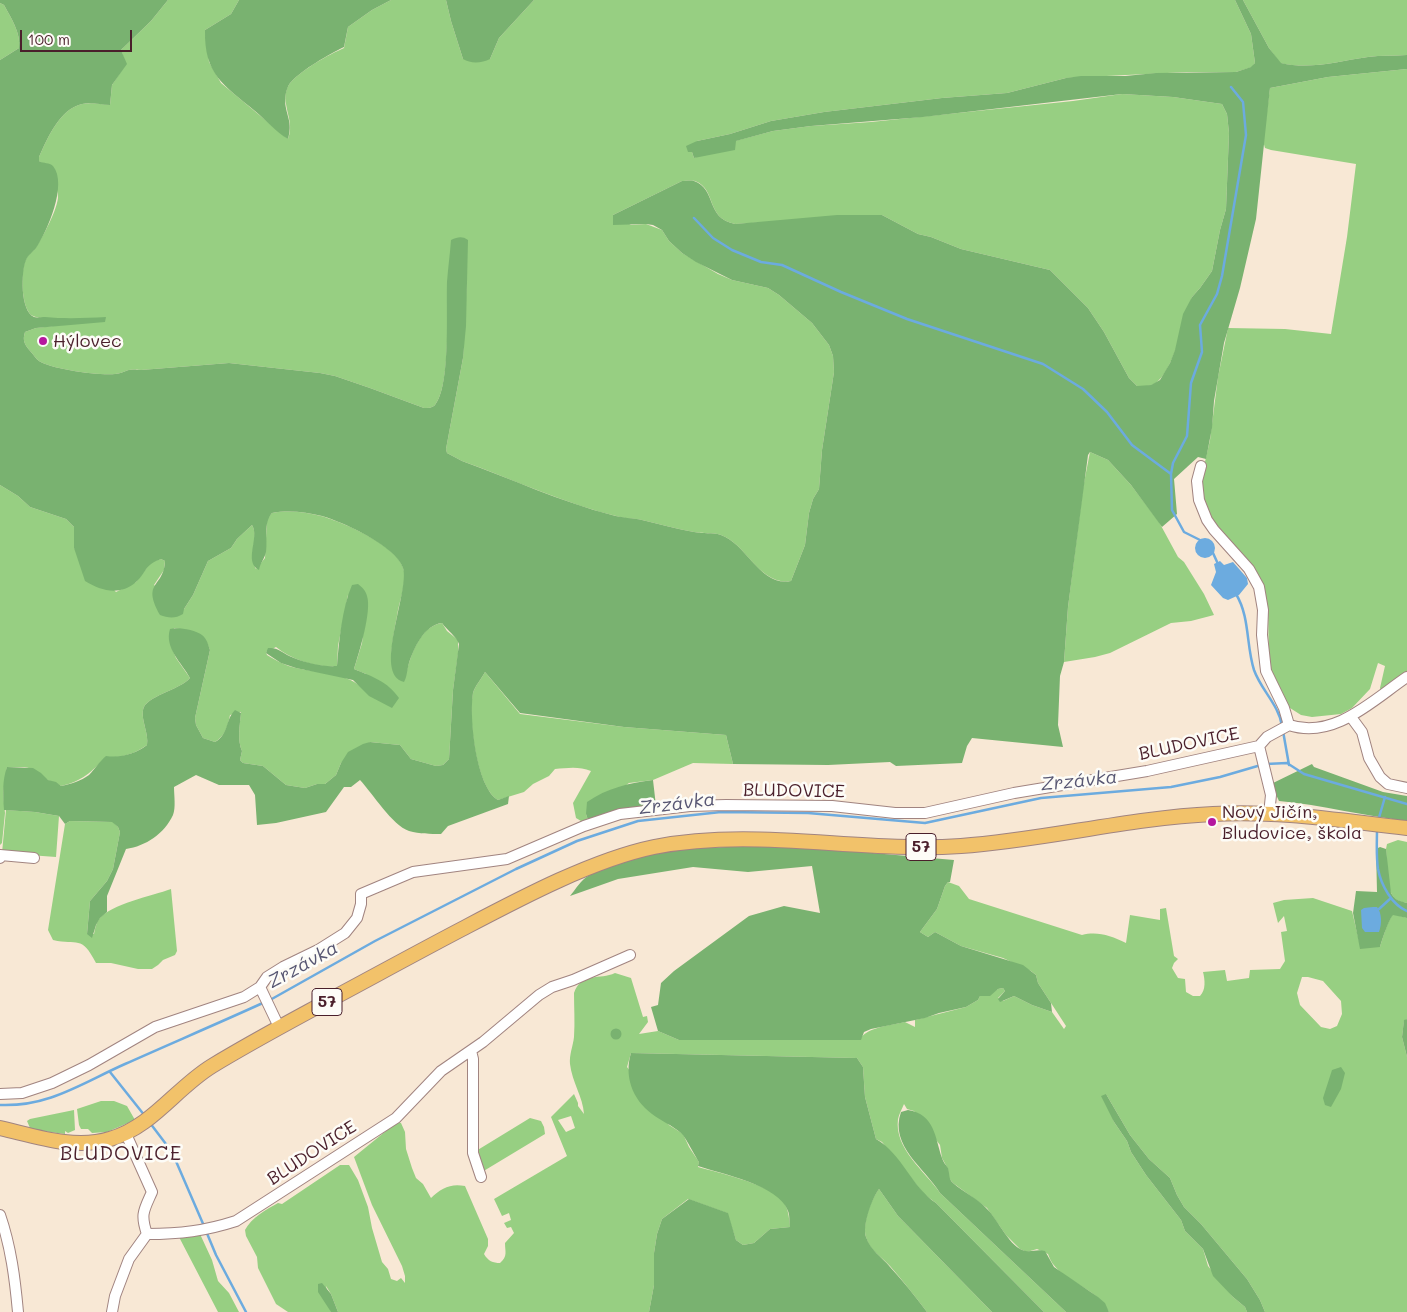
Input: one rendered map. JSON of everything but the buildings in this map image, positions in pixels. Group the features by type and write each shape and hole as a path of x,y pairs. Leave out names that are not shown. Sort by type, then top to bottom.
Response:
{"main road":[{"name":"57","path":"0,1128 46,1139 76,1143 101,1142 126,1134 148,1120 200,1074 279,1027 464,927 533,893 615,858 656,847 693,842 748,839 882,846 945,847 1014,840 1180,816 1239,812 1407,828"}],"street":[{"path":"1201,466 1197,481 1199,500 1207,520 1249,569 1259,587 1264,610 1262,635 1266,672 1284,708 1289,725 1308,729 1326,726 1351,717 1407,677"},
{"path":"1351,717 1362,732 1369,758 1380,778 1388,784 1407,788"},
{"name":"BLUDOVICE","path":"1269,814 1271,798 1260,749 1267,736 1289,725"},
{"name":"BLUDOVICE","path":"0,1094 22,1093 52,1083 156,1028 261,990 267,978 283,967 318,950 345,933 357,918 361,904 361,894 413,872 507,859 584,826 620,814 690,806 726,805 832,806 895,813 925,813 1014,793 1147,771 1260,749"},
{"path":"0,858 0,855 34,858"},
{"name":"BLUDOVICE","path":"147,1234 176,1234 213,1229 236,1220 396,1118 440,1071 483,1042 539,995 552,987 630,955"},
{"path":"261,990 279,1027"},
{"path":"471,1051 473,1059 473,1153 481,1177"},
{"path":"112,1312 115,1296 129,1259 147,1234 142,1219 152,1192 126,1134"},
{"path":"0,1215 12,1263 18,1312"}],"green space":[{"path":"0,0 168,0 151,21 121,50 127,64 112,85 110,105 85,103 67,112 46,141 39,157 39,161 53,166 57,174 57,196 41,241 27,258 24,265 23,290 26,307 29,313 35,317 106,317 105,322 36,328 25,332 24,340 26,345 39,361 64,369 108,374 127,370 229,363 320,373 335,376 424,408 431,407 435,405 440,395 446,365 447,282 451,240 464,238 468,240 466,326 463,358 446,449 447,453 462,461 593,510 697,533 721,535 739,547 762,571 771,578 780,581 791,581 805,545 809,513 813,499 819,489 822,450 834,372 833,356 829,345 812,323 768,288 732,280 696,262 682,253 669,241 662,230 653,225 613,225 613,215 682,181 694,181 706,190 719,216 735,224 837,215 882,215 918,234 961,249 1050,270 1088,308 1104,332 1129,378 1137,386 1151,385 1160,380 1170,363 1183,314 1192,297 1212,271 1226,209 1229,133 1227,114 1222,104 1173,97 1122,94 923,117 773,131 736,141 735,150 694,158 692,152 688,152 686,146 697,141 730,134 771,121 824,112 942,98 1007,93 1066,78 1156,73 1236,72 1251,67 1255,63 1251,34 1235,0 1243,0 1269,48 1281,63 1303,66 1335,63 1373,56 1407,55 1407,69 1328,77 1270,88 1256,219 1240,288 1224,343 1206,459 1198,457 1174,479 1177,514 1162,527 1131,485 1108,460 1090,452 1088,455 1068,607 1064,662 1060,676 1058,725 1063,747 972,738 967,746 962,763 896,766 890,762 828,765 733,764 726,735 624,727 520,713 485,672 473,693 473,734 479,767 490,793 498,800 509,796 508,804 448,826 441,834 417,833 403,828 396,822 360,780 351,787 344,787 326,812 276,823 257,825 255,795 249,785 219,785 196,775 174,787 174,812 165,828 147,842 126,849 107,896 107,912 100,918 92,938 87,934 90,901 107,881 113,869 120,832 118,827 112,822 70,821 65,824 59,816 4,810 3,788 5,772 7,767 33,768 48,780 56,782 61,786 76,782 89,775 106,756 128,755 147,745 143,718 145,705 190,678 169,643 170,629 191,630 199,633 205,638 210,650 195,718 196,725 203,738 215,742 219,739 223,735 235,710 241,713 239,737 242,751 240,760 243,763 263,766 286,785 305,788 317,784 325,784 336,775 348,752 370,742 400,745 411,759 436,766 443,765 449,759 453,690 459,644 442,623 430,628 417,644 404,682 395,676 391,664 391,649 402,595 403,568 390,551 380,543 355,529 331,519 303,513 272,513 267,526 266,552 259,570 252,561 254,530 252,525 237,539 231,548 208,561 183,614 177,617 169,617 160,615 153,596 155,585 164,570 165,561 161,559 155,561 136,582 124,589 110,590 97,587 85,581 74,548 74,527 66,519 30,507 18,496 0,485 0,60 19,48 19,42 15,26"},
{"path":"168,0 239,0 231,14 205,30 209,62 221,83 288,139 290,126 285,99 289,84 309,67 344,48 348,27 372,10 391,0 446,0 463,59 490,59 499,38 534,0 1235,0 1251,34 1255,63 1252,67 1236,72 1187,72 1066,78 1007,93 942,98 824,112 771,121 730,134 697,141 692,152 694,158 735,141 773,131 1073,101 1122,94 1173,97 1222,104 1227,114 1229,133 1226,209 1212,271 1192,297 1170,364 1159,380 1149,386 1137,386 1129,378 1104,332 1088,308 1050,270 961,249 918,234 882,215 735,224 719,216 702,185 695,181 682,181 613,215 631,225 646,224 662,230 669,241 682,253 718,274 732,280 768,288 812,323 829,345 833,356 834,372 822,450 819,489 813,499 809,513 805,545 791,581 780,581 762,571 738,547 721,535 697,533 600,512 462,461 447,453 446,449 463,358 467,277 447,281 447,346 444,381 435,405 430,408 424,408 335,376 320,373 229,363 99,374 54,367 38,360 25,343 25,332 36,328 62,325 60,319 33,316 29,313 24,299 22,281 24,264 46,230 58,198 55,184 39,161 39,157 46,141 67,112 85,103 110,105 112,85 126,64 121,50 151,21"},
{"path":"239,0 391,0 372,10 348,27 344,47 309,67 290,84 286,91 285,101 290,123 288,139 225,86 212,69 208,58 205,30 231,14"},
{"path":"446,0 534,0 499,38 490,59 469,62 463,59"},
{"path":"1243,0 1407,0 1407,55 1373,56 1335,63 1302,66 1280,63 1269,48"},
{"path":"0,3 4,5 17,31 19,48 0,60"},
{"path":"1407,69 1407,673 1381,691 1385,666 1378,663 1370,689 1352,708 1341,714 1312,717 1301,715 1290,708 1282,697 1269,668 1268,607 1262,584 1212,523 1201,494 1202,475 1210,440 1218,377 1228,328 1285,329 1331,334 1347,237 1356,164 1265,148 1263,141 1270,88 1328,77"},
{"path":"1090,452 1108,460 1131,485 1159,522 1178,557 1184,562 1204,594 1214,615 1191,621 1171,623 1110,653 1064,662 1068,607 1083,488"},
{"path":"0,485 18,496 30,507 66,519 74,527 74,548 116,592 136,582 151,562 161,559 165,561 164,570 154,585 184,609 193,595 208,561 231,548 237,539 252,525 255,535 253,557 256,569 265,558 267,519 272,513 303,513 331,519 370,537 382,545 393,553 404,571 404,583 391,657 407,670 418,641 423,634 428,629 442,623 447,631 458,640 449,759 443,765 436,766 411,759 400,745 370,742 341,763 336,775 325,784 317,784 305,788 286,785 263,766 243,763 240,760 242,751 239,737 241,712 230,715 226,730 215,742 203,738 196,725 195,718 210,650 201,635 192,631 174,628 171,646 176,658 190,678 145,705 143,718 147,745 128,755 106,757 86,775 61,786 28,768 7,767 3,793 5,813 2,843 0,845","holes":["348,595 364,627 362,643 354,669 366,674 361,687 347,678 289,666 267,655 266,652 276,647 289,656 305,662 321,666 337,666 338,646"]},
{"path":"358,584 364,589 366,594 368,611 354,669 390,687 399,698 392,708 369,696 353,680 296,668 281,663 266,653 268,648 275,649 304,662 337,666 343,614 352,585"},
{"path":"485,672 520,714 624,727 726,735 733,764 693,763 653,780 629,783 586,814 588,820 581,821 576,818 573,803 591,771 582,768 555,769 549,776 533,784 524,792 498,800 490,793 484,781 475,750 473,734 473,693"},
{"path":"1312,764 1314,767 1383,792 1407,796 1407,821 1279,801 1271,784"},
{"path":"653,780 656,806 588,820 586,814 587,802 595,797 618,787"},
{"path":"6,810 59,816 56,857 2,853"},
{"path":"70,821 113,822 120,832 113,869 107,881 90,901 87,934 94,934 99,919 113,909 171,889 177,951 175,955 163,960 152,969 138,969 111,963 96,963 91,954 82,945 53,940 48,930 65,824"},
{"path":"1398,840 1407,842 1407,903 1394,898 1388,880 1387,844"},
{"path":"791,846 954,860 950,882 945,886 937,909 920,932 928,937 935,932 961,946 1023,965 1036,975 1038,983 1051,1003 1052,1012 1014,996 1000,1002 998,999 1005,991 1003,988 998,989 990,996 980,996 978,1000 966,1007 871,1029 864,1032 861,1040 679,1040 658,1031 651,1007 658,1005 661,983 674,971 749,916 784,906 820,913 812,866 748,872 693,867 618,879 570,896 588,876 611,865 635,857 661,852 713,847"},
{"path":"1380,847 1386,849 1391,893 1398,900 1407,903 1407,918 1393,915 1380,947 1360,949 1353,913 1356,891 1377,892 1376,849"},
{"path":"948,882 959,886 969,899 1082,935 1104,935 1126,943 1130,915 1160,920 1160,909 1166,908 1174,956 1178,959 1172,968 1178,978 1185,979 1186,992 1193,996 1200,996 1203,991 1205,982 1203,972 1225,970 1227,981 1249,978 1250,970 1280,969 1285,961 1281,932 1287,931 1284,916 1278,923 1273,903 1284,900 1313,898 1352,911 1359,941 1380,947 1391,916 1393,914 1407,918 1407,1019 1404,1021 1402,1037 1407,1057 1407,1312 1265,1312 1247,1279 1201,1224 1184,1207 1170,1178 1149,1159 1130,1135 1106,1094 1114,1122 1127,1141 1131,1152 1146,1175 1181,1220 1185,1231 1203,1249 1208,1266 1233,1297 1245,1307 1247,1312 1109,1312 1095,1295 1059,1271 1052,1263 1048,1254 1037,1249 1027,1252 1020,1249 1006,1235 987,1208 953,1183 949,1178 948,1169 942,1158 940,1145 914,1111 907,1109 904,1104 898,1119 898,1130 901,1140 912,1159 940,1193 1066,1312 1044,1312 936,1203 924,1194 882,1142 876,1139 865,1097 863,1067 857,1058 631,1053 627,1067 669,1125 683,1134 699,1162 698,1167 741,1179 763,1188 780,1198 785,1204 789,1215 790,1227 770,1229 754,1243 743,1245 736,1240 727,1213 688,1199 662,1219 654,1253 654,1285 649,1312 338,1312 326,1286 331,1312 288,1312 276,1304 258,1268 257,1257 246,1236 245,1230 264,1211 278,1203 282,1204 340,1165 349,1165 358,1180 368,1207 382,1262 388,1269 391,1279 397,1281 401,1278 405,1283 402,1266 372,1205 354,1157 397,1122 401,1123 405,1132 406,1149 416,1178 423,1184 431,1198 447,1187 455,1185 465,1186 488,1239 488,1246 484,1254 493,1262 500,1263 503,1260 506,1254 505,1243 514,1233 511,1227 507,1228 504,1223 511,1220 509,1213 502,1216 494,1199 567,1156 551,1117 574,1094 578,1106 584,1114 582,1102 571,1071 570,1061 574,1037 574,993 577,986 586,979 615,973 631,978 643,1017 647,1016 648,1022 639,1034 658,1031 679,1040 861,1038 869,1031 887,1025 905,1022 915,1027 915,1020 966,1007 978,1000 980,996 987,996 1003,988 1005,991 998,998 1003,1001 1014,996 1052,1012 1064,1029 1066,1026 1038,983 1036,975 1031,971 1003,958 961,946 935,932 928,937 920,932 937,909","holes":["1302,977 1323,981 1341,1001 1342,1014 1337,1026 1330,1029 1321,1027 1300,1005 1297,993","571,1116 575,1128 566,1132 558,1120"]},
{"path":"1407,1019 1407,1057 1402,1037 1404,1020"},
{"path":"616,1028 622,1034 616,1040 610,1034"},
{"path":"631,1053 857,1058 863,1067 865,1097 876,1139 893,1153 927,1196 1044,1312 992,1312 898,1216 879,1189 868,1212 865,1226 866,1237 873,1250 887,1263 927,1312 649,1312 654,1285 654,1253 662,1219 689,1199 728,1213 736,1240 743,1245 754,1243 770,1229 790,1227 788,1211 783,1202 774,1194 749,1182 698,1166 699,1162 683,1135 645,1108 631,1086 629,1062"},
{"path":"1341,1067 1345,1073 1341,1089 1331,1107 1325,1105 1323,1098 1332,1070"},
{"path":"1106,1094 1130,1135 1149,1159 1170,1178 1184,1207 1201,1224 1247,1279 1265,1312 1247,1312 1245,1307 1213,1276 1203,1249 1185,1231 1181,1220 1146,1175 1131,1152 1127,1141 1114,1122 1101,1096"},
{"path":"101,1101 114,1101 127,1106 135,1120 107,1132 92,1133 88,1129 81,1129 77,1109"},
{"path":"74,1110 75,1130 68,1133 65,1131 65,1134 35,1130 30,1128 27,1121 30,1119"},
{"path":"908,1110 924,1116 929,1122 942,1159 948,1168 951,1181 987,1209 1015,1245 1026,1251 1045,1251 1054,1267 1098,1297 1105,1303 1109,1312 1066,1312 940,1193 904,1146 899,1124 901,1112"},
{"path":"530,1118 541,1121 545,1134 482,1172 476,1151"},
{"path":"879,1189 898,1216 992,1312 927,1312 895,1272 873,1250 866,1237 866,1219 870,1205"},
{"path":"200,1234 212,1260 218,1281 229,1293 239,1312 218,1312 179,1237"},
{"path":"322,1283 331,1294 338,1312 331,1312 318,1292 318,1284"}],"water":[{"path":"1205,538 1212,541 1215,548 1212,555 1205,558 1198,555 1195,548 1198,541"},
{"path":"1220,561 1224,565 1233,562 1247,578 1248,584 1239,595 1228,600 1223,598 1211,585 1216,572 1214,564"},
{"path":"1377,907 1381,915 1379,932 1365,932 1362,928 1361,910"}],"waterway":[{"path":"1171,474 1173,463 1187,436 1191,383 1202,352 1200,325 1217,294 1222,276 1246,135 1243,102 1231,87"},
{"path":"694,218 713,238 732,250 761,262 782,265 907,319 1043,364 1083,389 1107,412 1132,445 1171,474 1172,510 1184,532 1200,540"},
{"path":"1213,553 1218,564"},
{"path":"1236,594 1244,612 1254,670 1274,704 1282,726"},
{"path":"1283,731 1289,765"},
{"name":"Zrzávka","path":"1266,764 1287,763 1304,774 1407,804"},
{"name":"Zrzávka","path":"270,1000 375,941 516,869 577,841 638,821 721,812 808,813 925,823 1041,798 1171,787 1220,777 1261,765"},
{"path":"1378,821 1385,797"},
{"path":"1377,829 1377,864 1379,875 1388,894 1407,911"},
{"path":"1379,909 1391,898"},
{"name":"Zrzávka","path":"0,1105 18,1105 50,1098 265,1002"},
{"path":"110,1072 145,1116"},
{"path":"150,1123 172,1152 204,1226"},
{"path":"206,1231 216,1255 246,1312"}],"place":[{"name":"Hýlovec","path":"43,341"},
{"name":"Nový Jičín, Bludovice, škola","path":"1212,822"}],"district":[{"name":"BLUDOVICE","path":"121,1154"}]}
